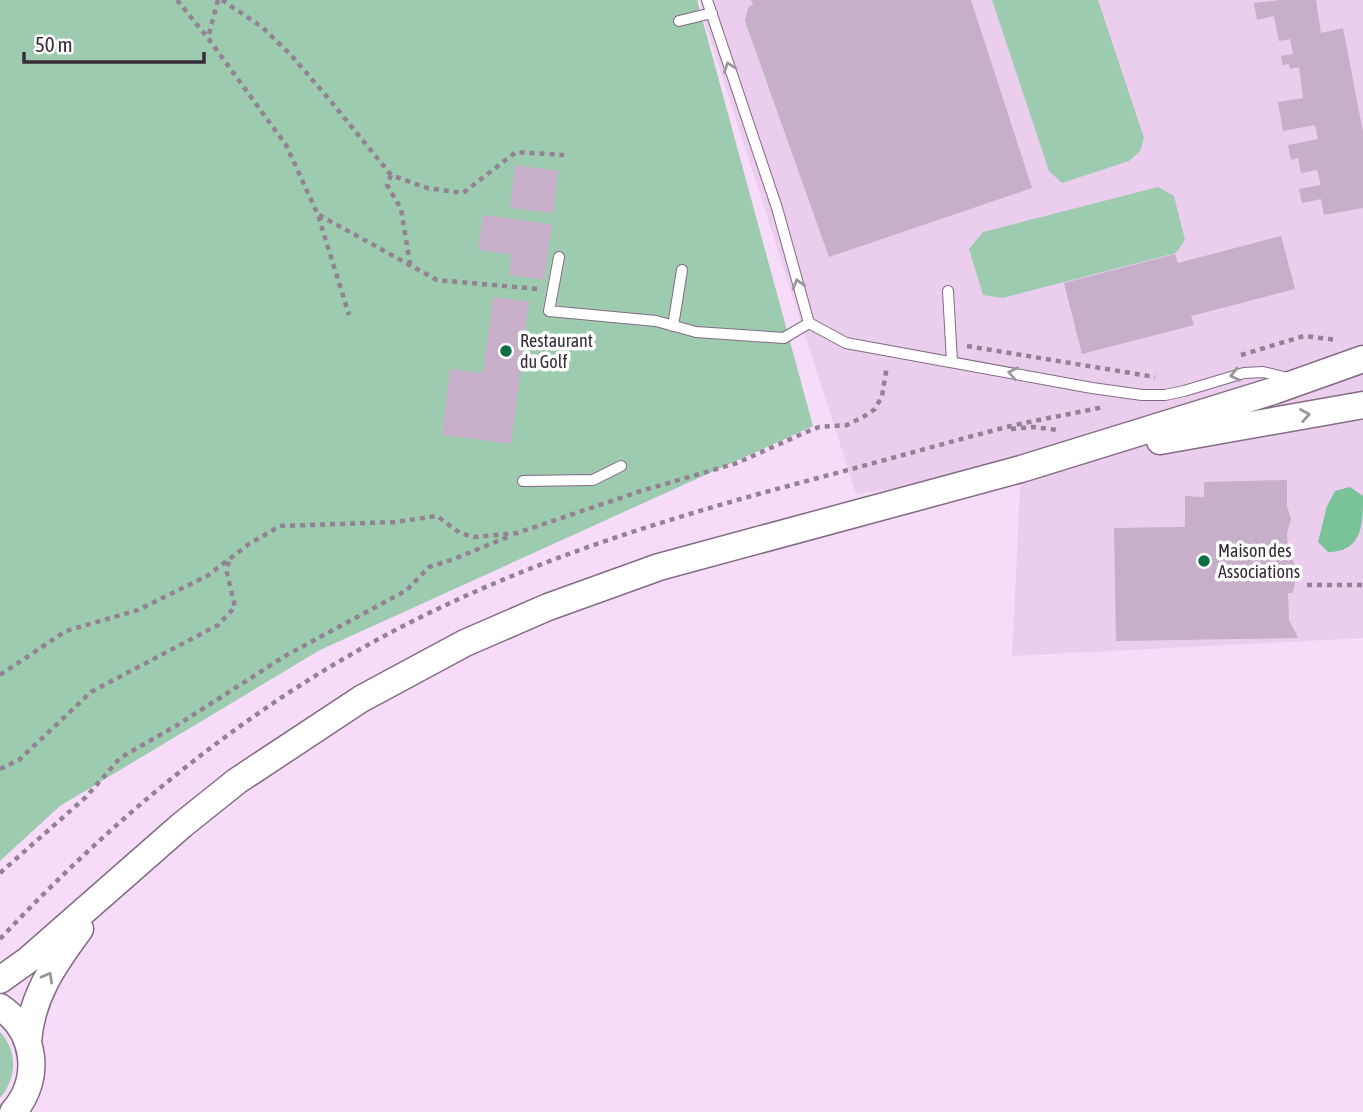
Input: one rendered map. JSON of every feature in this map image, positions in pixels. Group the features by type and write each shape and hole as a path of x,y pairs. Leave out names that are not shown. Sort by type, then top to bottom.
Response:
{"main road":[{"path":"0,980 28,960 182,825 275,754 360,699 465,643 548,607 659,567 1021,469 1302,381 1363,359"},
{"path":"1021,469 1363,405"},
{"path":"28,1042 31,1015 47,977 82,926 116,884"},
{"path":"0,1007 18,1023 28,1042 32,1062 30,1082 22,1101 13,1112"}],"lane":[{"path":"708,0 777,208 809,323 846,343 1142,395 1165,395 1184,391 1244,373 1263,372 1302,381"},
{"path":"679,21 712,13"},
{"path":"559,257 549,311 656,321 696,332 784,338 809,323"},
{"path":"673,326 681,270"},
{"path":"947,291 952,362"},
{"path":"523,481 593,480 621,466"}],"path":[{"path":"177,0 286,145 318,215 349,315"},
{"path":"208,38 220,0 262,27 291,55 391,175 427,188 463,193 516,152 564,155"},
{"path":"391,175 387,186 401,209 410,265"},
{"path":"318,215 437,280 552,290"},
{"path":"1239,355 1304,336 1339,340"},
{"path":"952,342 1161,378 1133,403 997,430"},
{"path":"0,873 86,797 120,758 179,724 285,656 407,590 429,567 517,533 641,491 737,463 819,427 847,425 875,409 881,396 890,350"},
{"path":"0,675 66,631 138,610 207,576 280,526 395,522 437,516 460,533 474,537 517,533"},
{"path":"0,769 19,761 91,692 218,625 235,607 227,573 229,559"},
{"path":"1307,585 1363,585"}],"shaded area":[{"path":"0,0 697,0 813,426 320,650 60,806 0,861"},
{"path":"700,0 1363,0 1363,638 1012,656 1021,469 856,494 704,20"},
{"path":"992,0 1098,0 1144,138 1140,151 1129,161 1062,183 1049,171"},
{"path":"1158,187 1174,196 1185,240 1176,253 1003,298 983,295 969,249 983,232"},
{"path":"1350,487 1363,496 1359,534 1348,547 1328,552 1318,542 1327,506 1335,491"},
{"path":"0,1032 10,1048 13,1065 10,1082 0,1098"}],"building":[{"path":"751,0 971,0 1032,188 829,257 745,21 748,8 753,4"},
{"path":"1316,0 1321,33 1343,28 1363,132 1363,208 1324,215 1321,199 1302,203 1299,189 1321,185 1317,170 1301,173 1298,158 1291,160 1288,145 1318,139 1315,125 1283,131 1278,102 1303,98 1299,67 1290,69 1289,64 1283,65 1281,56 1293,54 1290,39 1279,41 1274,16 1257,20 1254,3"},
{"path":"515,165 558,171 553,213 510,208"},
{"path":"483,215 552,224 544,280 509,275 511,254 478,250"},
{"path":"1281,236 1295,289 1191,316 1194,325 1082,354 1064,283 1175,254 1178,263"},
{"path":"493,297 529,302 511,444 442,435 450,369 483,373"},
{"name":"Maison des Associations","path":"1287,480 1287,506 1291,519 1287,533 1288,556 1291,556 1296,569 1294,588 1292,593 1288,593 1289,620 1298,638 1116,641 1114,528 1185,527 1185,496 1204,497 1204,482"}],"place":[{"name":"Restaurant du Golf","path":"506,351"},
{"name":"Maison des Associations","path":"1204,561"}]}
